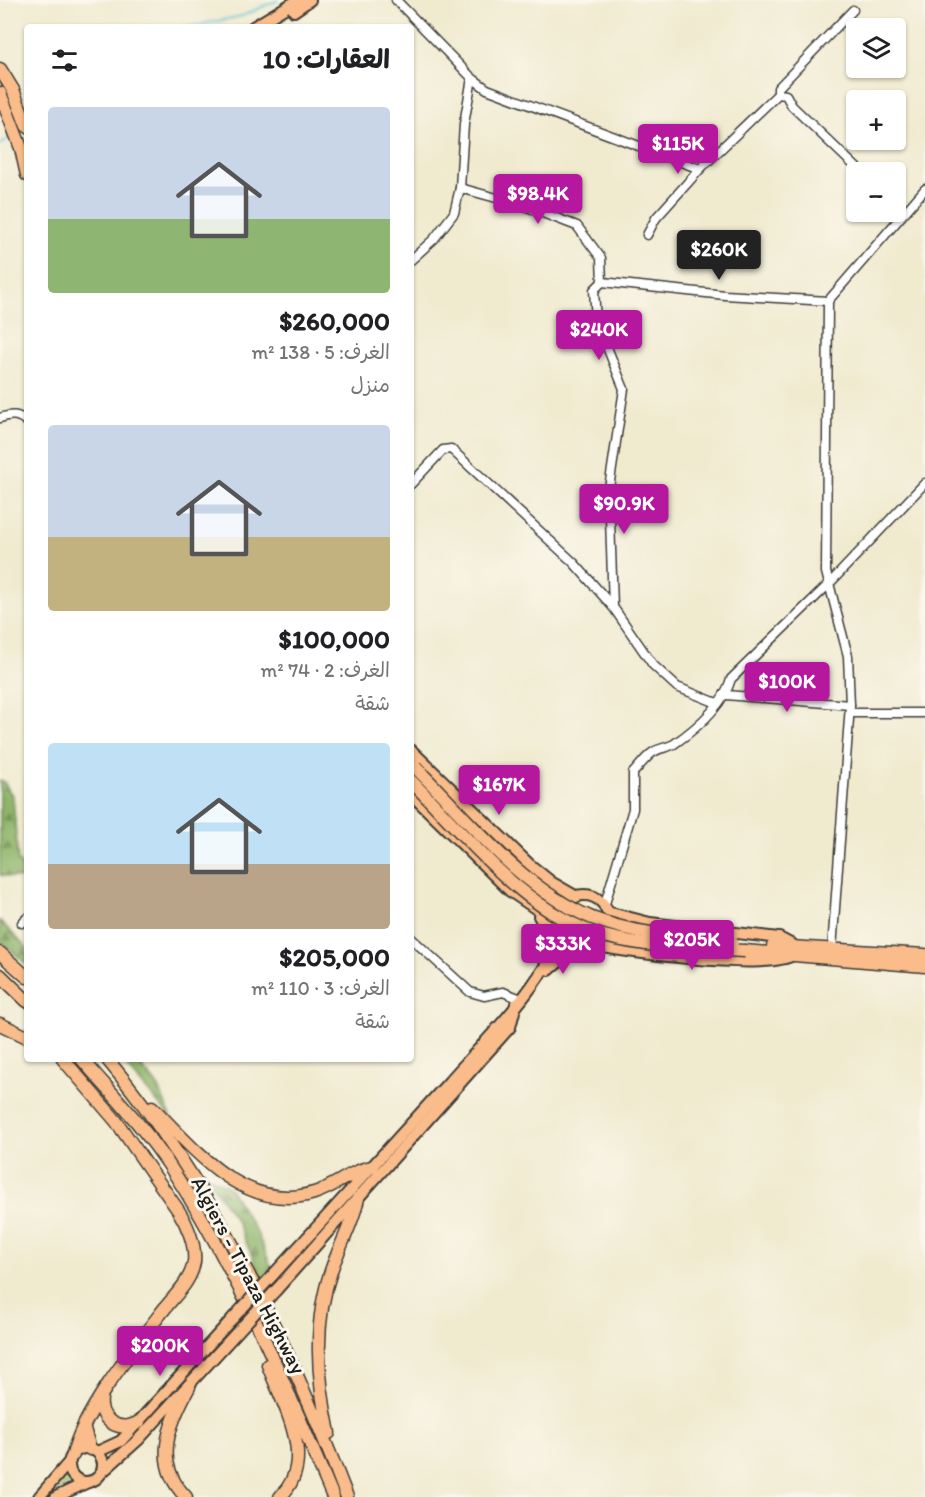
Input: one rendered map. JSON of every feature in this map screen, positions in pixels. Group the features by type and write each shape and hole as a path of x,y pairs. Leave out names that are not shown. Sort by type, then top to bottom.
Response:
{"highway":[{"path":"0,69 13,90 21,121 24,151"},
{"path":"0,93 21,121"},
{"path":"414,766 516,869 572,908 629,929 745,948"},
{"path":"414,784 507,878 567,922 604,936 626,940 794,952 925,966"},
{"path":"794,952 832,949 925,955"},
{"path":"0,953 24,974"},
{"path":"0,975 24,997"},
{"path":"0,1017 24,1026"},
{"path":"0,1024 24,1035"},
{"path":"58,1062 107,1121 177,1220 188,1261 168,1305"},
{"path":"66,1062 129,1138 187,1226 194,1251 193,1265 179,1293 101,1396 71,1458"},
{"name":"Algiers - Tipaza Highway","path":"84,1062 168,1164 205,1223 255,1321 333,1497"},
{"name":"Algiers - Tipaza Highway","path":"109,1062 161,1129 211,1203 250,1276 311,1405 348,1497"},
{"path":"119,1074 219,1172 247,1190 283,1198 301,1197 326,1188 354,1171 372,1167"},
{"path":"348,1497 325,1416 319,1369 318,1332 328,1280 358,1198"},
{"path":"255,1321 258,1339 297,1447 296,1471 289,1486 280,1497"},
{"path":"186,1497 172,1479 165,1447 174,1414 189,1387"},
{"path":"101,1396 101,1409 111,1423 127,1427 139,1422"},
{"path":"84,1429 93,1450"}],"main road":[{"path":"258,24 298,0"},
{"path":"273,24 310,0"},
{"path":"414,753 530,866 577,897"},
{"path":"414,797 543,922 548,932 550,945 545,966"},
{"path":"39,1497 71,1458 82,1449 93,1450 116,1444 139,1422 372,1167 535,982 545,966 560,928 561,910 568,902 577,897 592,897 605,909 650,923 779,938 794,952 764,962 636,953 570,941 560,928 530,907"},
{"path":"535,982 584,944 598,940 605,932 608,922 605,909"},
{"path":"56,1497 88,1482 101,1473 138,1440 189,1387 510,1027 518,1001"},
{"path":"93,1450 102,1460 101,1473"},
{"path":"71,1458 73,1476 88,1482"}],"street":[{"path":"396,0 472,78 487,89 700,169"},
{"path":"647,235 656,218 700,169 780,92 853,9"},
{"path":"414,257 434,239 454,213 460,188 464,124 472,78"},
{"path":"780,92 851,162"},
{"path":"460,188 522,205 577,226 601,258 603,282"},
{"path":"906,204 925,189"},
{"path":"832,949 850,709 848,656 826,572 828,302 889,222"},
{"path":"613,607 609,488 624,388 596,320 594,290 603,282 725,295 828,302"},
{"path":"0,418 10,414 24,419"},
{"path":"414,481 443,450 451,449 566,556 613,607 653,665 678,687 717,703"},
{"path":"605,909 633,809 633,774 653,752 672,746 706,718 726,695 731,679 829,584 925,483"},
{"path":"726,695 850,709 925,713"},
{"path":"414,941 470,992 484,996 503,992 518,1001"}],"green space":[{"path":"0,780 4,782 13,797 18,862 24,868 24,879 0,875"},
{"path":"0,921 24,945 24,962 0,940"},
{"path":"123,1062 137,1062 159,1088 171,1118"},
{"path":"206,1175 229,1187 257,1233 272,1268 263,1280 237,1222"},
{"path":"65,1472 74,1482 44,1497 55,1487"}],"waterway":[{"path":"203,24 242,16 278,0"},
{"path":"0,145 12,136"}]}
